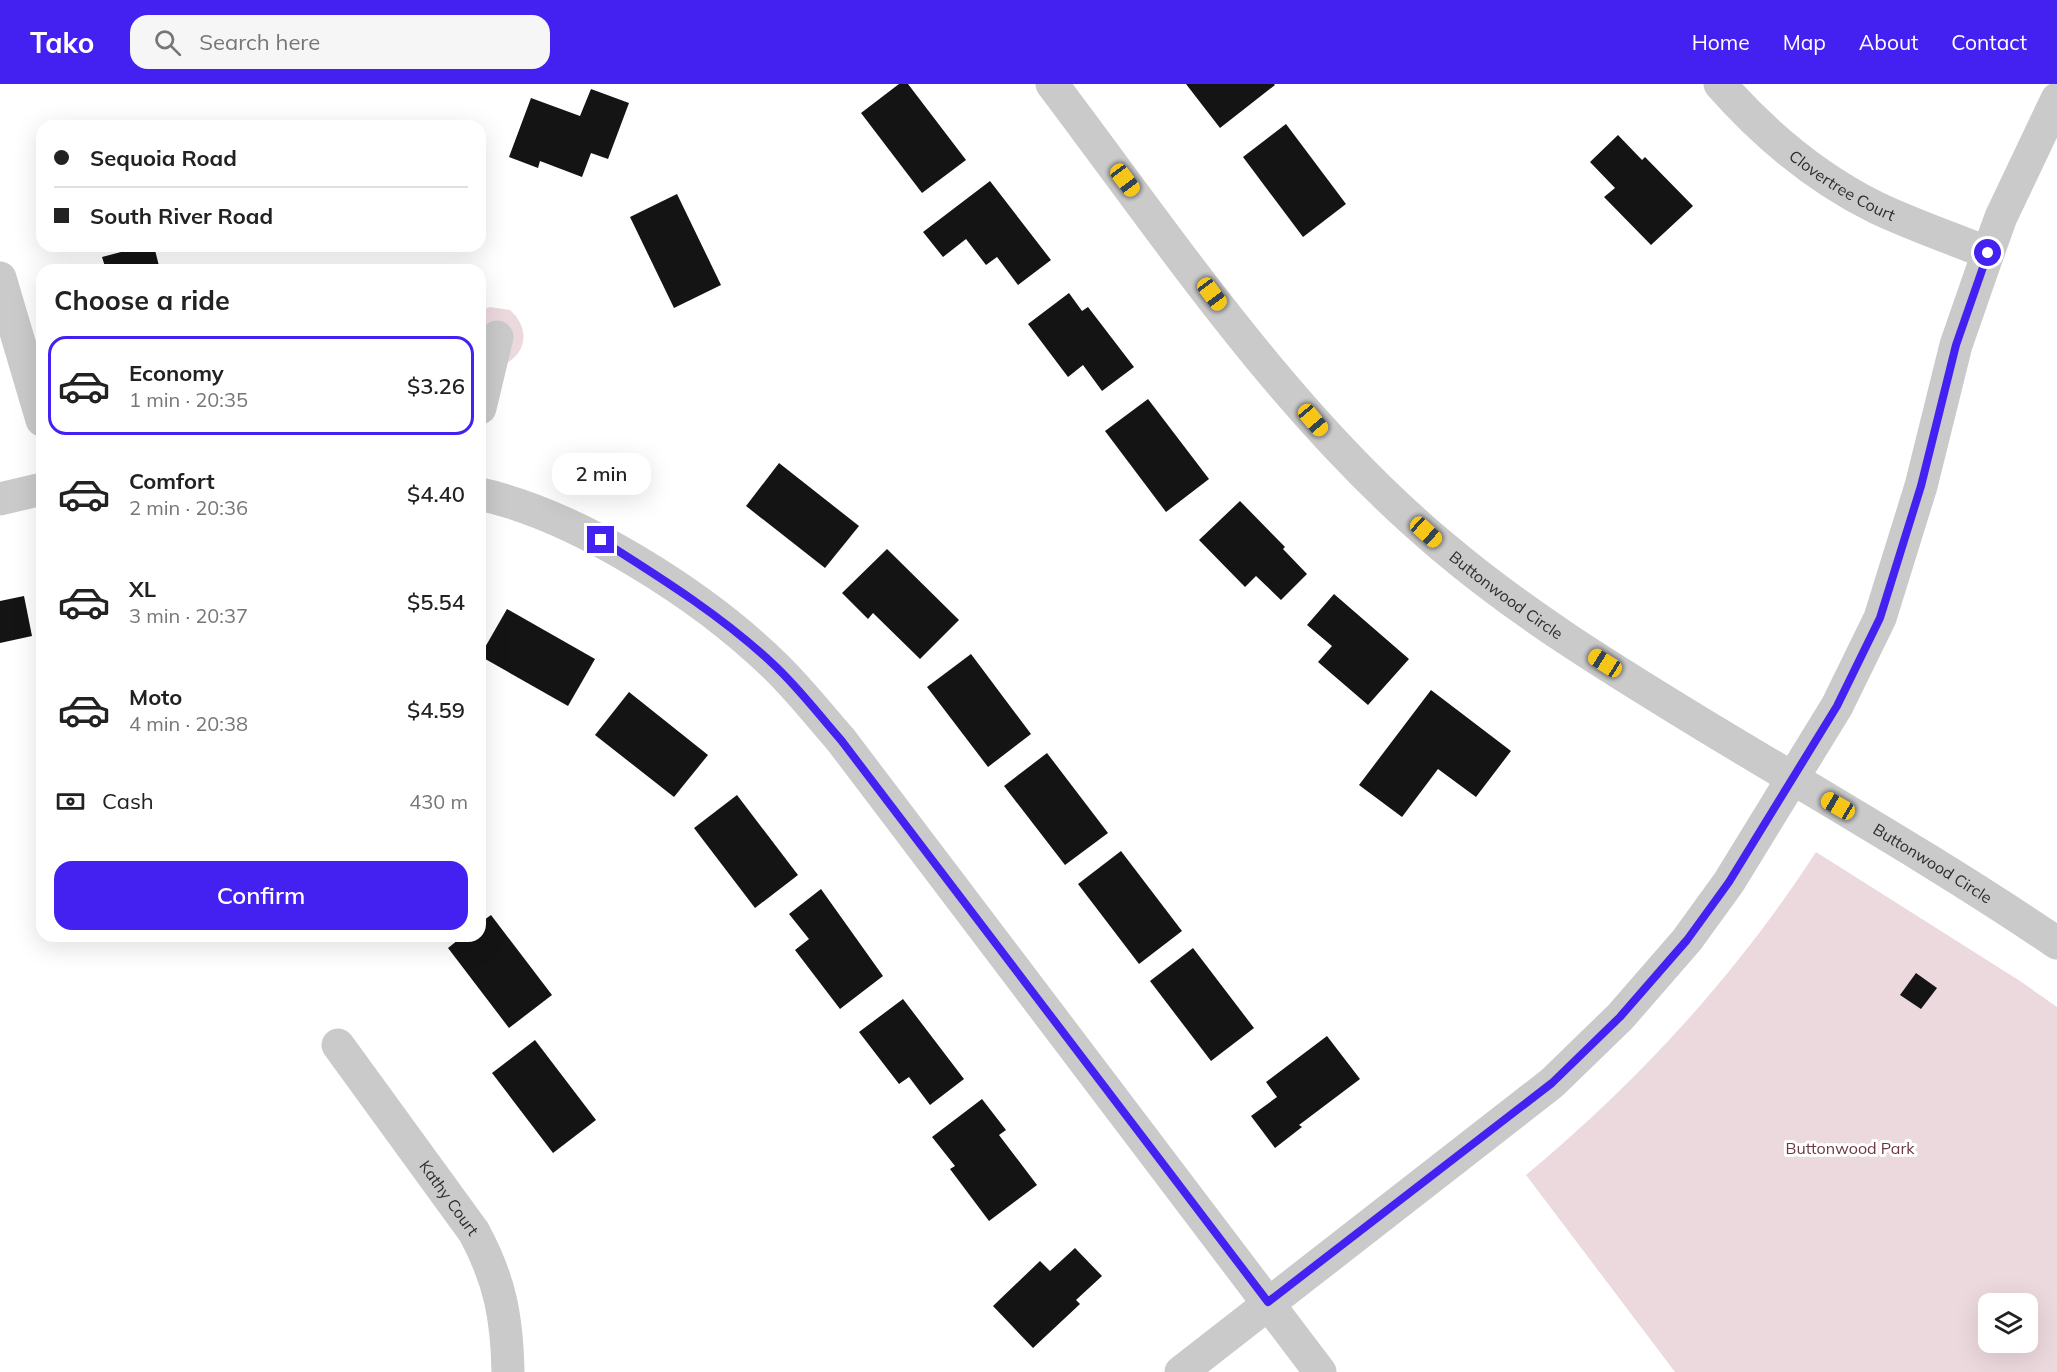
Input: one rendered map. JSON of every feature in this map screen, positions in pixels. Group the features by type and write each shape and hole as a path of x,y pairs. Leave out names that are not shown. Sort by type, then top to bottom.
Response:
{"street":[{"name":"Buttonwood Circle","path":"1052,84 1255,352 1365,476 1441,545 1528,614 1794,780 1926,859 2057,943"},
{"name":"Clovertree Court","path":"1720,84 1764,131 1795,157 1837,184 1877,208 1988,253"},
{"path":"1180,1372 1268,1302 1482,1140 1585,1053 1687,940 1729,882 1794,780 1852,679 1880,618 1921,486 1956,345 2001,217 2057,99"},
{"path":"0,278 36,400"},
{"path":"486,383 497,337"},
{"path":"0,499 36,490"},
{"path":"486,496 548,515 601,540 678,589 746,640 775,666 841,740 1320,1372"},
{"name":"Kathy Court","path":"338,1045 474,1232 491,1263 503,1301 508,1372"}],"green space":[{"path":"486,308 510,310 521,325 523,341 521,348 510,361 501,366 486,363"},
{"name":"Buttonwood Park","path":"1816,852 2020,981 2057,1007 2057,1372 1675,1372 1526,1175 1646,1064 1719,983 1753,941"}],"building":[{"path":"899,84 908,84 966,160 922,193 861,113"},
{"path":"1186,84 1274,84 1275,85 1220,128"},
{"path":"591,89 629,103 608,159 591,153 582,177 540,161 538,168 509,157 531,98 580,116"},
{"path":"1286,124 1346,204 1303,237 1243,157"},
{"path":"1618,135 1642,160 1645,157 1693,206 1651,245 1604,197 1615,188 1590,162"},
{"path":"990,181 1051,260 1018,285 997,257 986,265 966,239 943,257 923,232"},
{"path":"677,194 721,285 674,308 630,217"},
{"path":"121,252 156,252 158,264 104,264 102,257"},
{"path":"1069,293 1082,311 1088,307 1134,367 1102,391 1083,365 1068,377 1028,324"},
{"path":"1148,399 1209,479 1166,512 1105,431"},
{"path":"779,463 859,526 825,568 746,506"},
{"path":"1240,501 1285,547 1283,549 1307,574 1281,600 1256,576 1245,587 1199,540"},
{"path":"887,549 959,620 920,659 873,613 868,619 842,593"},
{"path":"1334,594 1409,659 1368,705 1318,662 1332,646 1307,625"},
{"path":"24,596 32,636 0,643 0,601"},
{"path":"507,609 595,659 568,706 486,659 486,646"},
{"path":"971,654 1031,734 988,767 927,687"},
{"path":"1431,690 1511,751 1476,797 1438,769 1402,817 1359,785"},
{"path":"629,692 708,755 674,797 595,735"},
{"path":"1047,753 1108,833 1065,865 1004,786"},
{"path":"737,795 798,875 755,908 694,828"},
{"path":"1121,851 1182,931 1139,964 1078,884"},
{"path":"821,889 883,976 840,1009 795,950 809,939 789,914"},
{"path":"491,915 552,995 509,1028 448,948 456,942 486,942 486,919"},
{"path":"1193,948 1254,1028 1211,1061 1150,981"},
{"path":"1916,973 1937,988 1921,1009 1900,995"},
{"path":"903,999 964,1079 930,1105 909,1077 899,1084 859,1032"},
{"path":"1327,1036 1360,1079 1299,1125 1302,1127 1275,1148 1251,1116 1277,1097 1266,1082"},
{"path":"535,1040 596,1120 553,1153 492,1073"},
{"path":"982,1099 1006,1130 999,1135 1037,1185 989,1221 950,1169 955,1166 932,1137"},
{"path":"1075,1248 1102,1276 1076,1300 1080,1304 1033,1348 993,1306 1040,1261 1050,1271"}],"route":[{"path":"601,540 678,589 746,640 775,666 841,740 1268,1302 1482,1140 1585,1053 1620,1017 1687,940 1729,882 1794,780 1837,706 1862,661 1880,618 1899,564 1921,486 1956,345 1988,253"}]}
